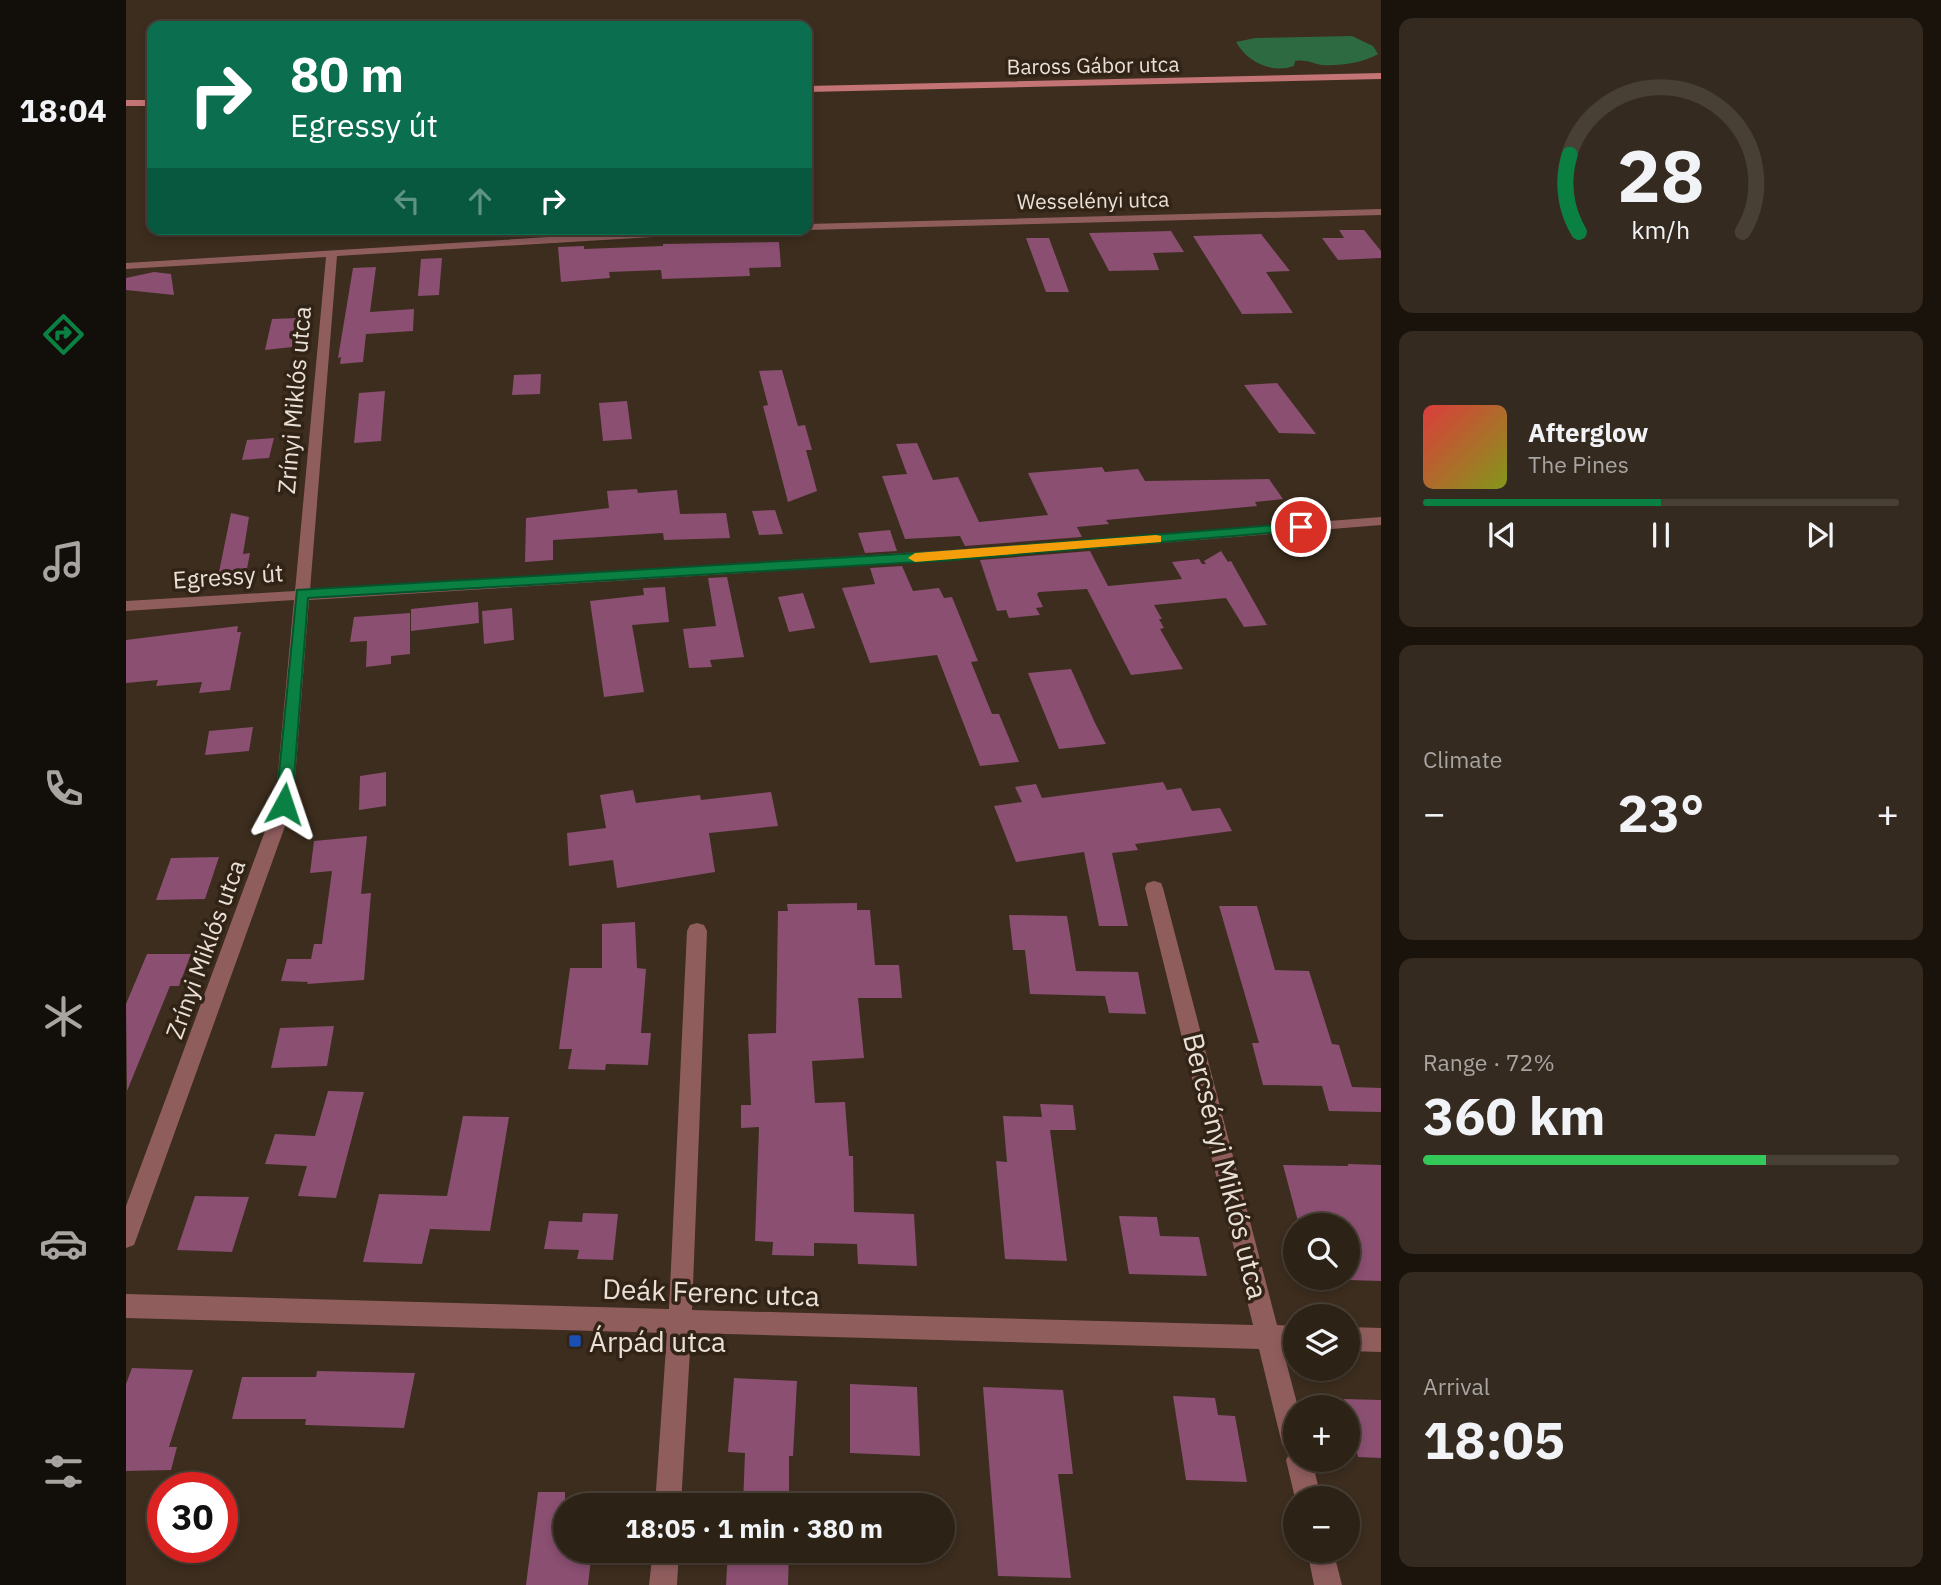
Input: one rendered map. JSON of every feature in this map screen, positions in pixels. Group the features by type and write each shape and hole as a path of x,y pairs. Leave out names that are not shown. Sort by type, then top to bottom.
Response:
{"street":[{"name":"Baross Gábor utca","path":"812,89 1381,76"},
{"path":"126,103 147,103"},
{"name":"Wesselényi utca","path":"812,227 1381,212"},
{"path":"126,266 631,235"},
{"name":"Zrínyi Miklós utca","path":"126,1237 284,804 332,252"},
{"name":"Egressy út","path":"126,606 952,555 1381,521"},
{"name":"Bercsényi Miklós utca","path":"1154,888 1284,1395"},
{"path":"669,1493 680,1321 697,931"},
{"name":"Deák Ferenc utca","path":"126,1306 1283,1338"},
{"path":"1360,1339 1381,1340"},
{"path":"663,1585 665,1563"},
{"path":"1323,1563 1328,1585"}],"green space":[{"path":"1352,36 1373,46 1378,54 1351,63 1322,65 1295,61 1294,66 1277,68 1253,60 1236,42 1255,38"}],"building":[{"path":"1339,230 1364,230 1381,251 1381,258 1338,260 1322,238 1344,238"},
{"path":"1171,231 1184,252 1153,253 1159,270 1109,271 1089,233"},
{"path":"1261,234 1290,271 1266,272 1293,313 1242,314 1193,236"},
{"path":"1026,238 1049,238 1069,292 1046,292"},
{"path":"779,242 781,267 749,268 750,276 662,279 661,270 609,272 610,278 561,282 558,247 584,246 584,249 663,244"},
{"path":"442,258 439,295 418,296 421,259"},
{"path":"376,267 370,312 414,309 413,331 366,334 363,362 340,364 341,357 338,358 353,268"},
{"path":"154,272 171,274 174,295 126,290 126,278"},
{"path":"297,318 292,347 265,350 272,319"},
{"path":"782,370 798,426 805,425 812,450 806,450 817,491 788,502 763,406 768,405 759,371"},
{"path":"541,374 540,394 512,395 514,375"},
{"path":"1277,383 1316,434 1279,433 1244,385"},
{"path":"385,391 381,441 354,443 359,393"},
{"path":"627,401 632,439 603,441 599,403"},
{"path":"274,438 269,458 242,460 247,440"},
{"path":"917,443 933,480 958,477 979,522 1048,515 1028,473 1102,467 1105,472 1138,469 1145,481 1269,479 1283,499 1255,502 1257,506 1106,520 1109,524 1077,527 1082,537 965,546 960,536 905,539 882,476 907,474 896,444"},
{"path":"637,489 638,493 677,490 680,514 726,513 730,538 664,540 663,533 553,540 553,560 525,562 526,518 609,508 607,491"},
{"path":"775,510 783,534 759,535 752,511"},
{"path":"231,513 249,517 243,554 250,553 246,574 218,577"},
{"path":"890,530 897,551 865,553 858,533"},
{"path":"1090,551 1108,586 1182,579 1172,562 1199,559 1202,564 1206,564 1204,561 1221,551 1228,562 1231,561 1267,625 1244,627 1226,598 1154,605 1162,619 1159,619 1164,628 1160,629 1183,669 1131,675 1087,589 1039,592 1037,594 1043,607 1036,608 1040,615 1009,618 1006,610 997,611 980,560"},
{"path":"902,566 913,591 939,588 944,598 952,597 978,661 971,662 992,714 999,714 1019,762 980,766 937,655 870,663 842,588 875,584 870,568"},
{"path":"727,577 744,657 710,660 712,667 689,668 683,629 716,626 708,578"},
{"path":"665,587 669,622 632,625 644,692 604,697 590,601 644,595 643,588"},
{"path":"803,593 815,628 789,632 778,597"},
{"path":"478,602 479,623 411,631 411,609"},
{"path":"512,608 514,640 484,644 482,611"},
{"path":"410,613 410,654 391,656 391,664 366,667 367,641 350,642 354,617"},
{"path":"238,626 237,632 241,632 230,690 199,693 202,682 156,686 158,680 126,683 126,640"},
{"path":"1071,669 1106,744 1059,749 1028,673"},
{"path":"253,727 249,751 205,755 209,731"},
{"path":"386,772 386,806 359,810 360,776"},
{"path":"1163,782 1167,790 1181,788 1192,811 1220,808 1232,831 1135,844 1138,850 1112,853 1128,926 1099,926 1084,852 1016,862 994,806 1022,802 1015,787 1036,784 1042,798"},
{"path":"633,790 636,803 700,795 701,800 771,792 778,826 709,833 715,872 617,888 613,860 569,866 567,833 606,828 600,795"},
{"path":"367,836 361,894 371,893 364,980 307,984 308,982 281,981 287,959 311,959 314,944 322,944 332,871 310,873 314,841"},
{"path":"219,857 205,899 156,900 171,858"},
{"path":"857,903 857,910 870,910 875,965 899,965 902,998 858,998 864,1058 812,1061 815,1103 845,1102 849,1156 853,1156 854,1212 914,1214 917,1266 858,1264 857,1244 814,1243 814,1256 772,1255 773,1242 755,1241 759,1127 741,1128 741,1105 751,1105 748,1034 776,1033 778,911 788,911 787,904"},
{"path":"1219,906 1257,906 1275,970 1309,971 1332,1044 1339,1045 1352,1087 1381,1088 1381,1112 1329,1111 1322,1086 1263,1085 1252,1043 1259,1043"},
{"path":"1009,915 1067,916 1076,971 1138,972 1146,1014 1109,1013 1105,996 1030,994 1025,950 1013,950"},
{"path":"635,922 637,968 646,969 641,1033 651,1033 648,1065 606,1064 605,1070 568,1069 572,1049 559,1049 570,968 602,968 602,924"},
{"path":"147,954 191,954 179,986 170,986 127,1091 126,1004"},
{"path":"334,1026 327,1066 271,1068 280,1028"},
{"path":"328,1091 364,1092 336,1198 298,1196 307,1166 265,1164 275,1134 315,1136"},
{"path":"1040,1104 1073,1105 1076,1130 1050,1130 1067,1261 1005,1259 996,1161 1007,1162 1003,1116 1042,1117"},
{"path":"463,1116 509,1117 490,1231 430,1229 422,1264 363,1262 379,1194 447,1196"},
{"path":"1283,1165 1381,1165 1381,1281 1360,1280 1360,1213 1296,1213"},
{"path":"195,1196 249,1197 232,1252 177,1250"},
{"path":"583,1213 618,1214 613,1260 577,1259 579,1250 544,1249 549,1221 582,1222"},
{"path":"1119,1216 1157,1217 1160,1236 1199,1237 1207,1276 1129,1274"},
{"path":"132,1368 193,1370 169,1447 177,1447 171,1470 126,1471 126,1384"},
{"path":"317,1371 415,1373 404,1428 305,1425 306,1419 232,1419 242,1377 316,1377"},
{"path":"734,1378 797,1381 793,1456 789,1456 789,1493 743,1493 745,1453 728,1452"},
{"path":"850,1384 917,1387 920,1456 850,1453"},
{"path":"983,1387 1063,1390 1073,1474 1058,1474 1071,1578 998,1576"},
{"path":"1173,1396 1215,1398 1218,1415 1235,1416 1247,1482 1186,1480"},
{"path":"1360,1399 1381,1400 1381,1458 1360,1457"},
{"path":"538,1492 565,1492 553,1493 553,1563 591,1563 588,1585 526,1585"},
{"path":"727,1563 789,1563 788,1585 726,1585"}],"slow traffic":[{"path":"915,558 1156,539"}],"place":[{"name":"Árpád utca","path":"575,1341"}],"route":[{"path":"284,804 302,594 952,555 1301,527"}]}
